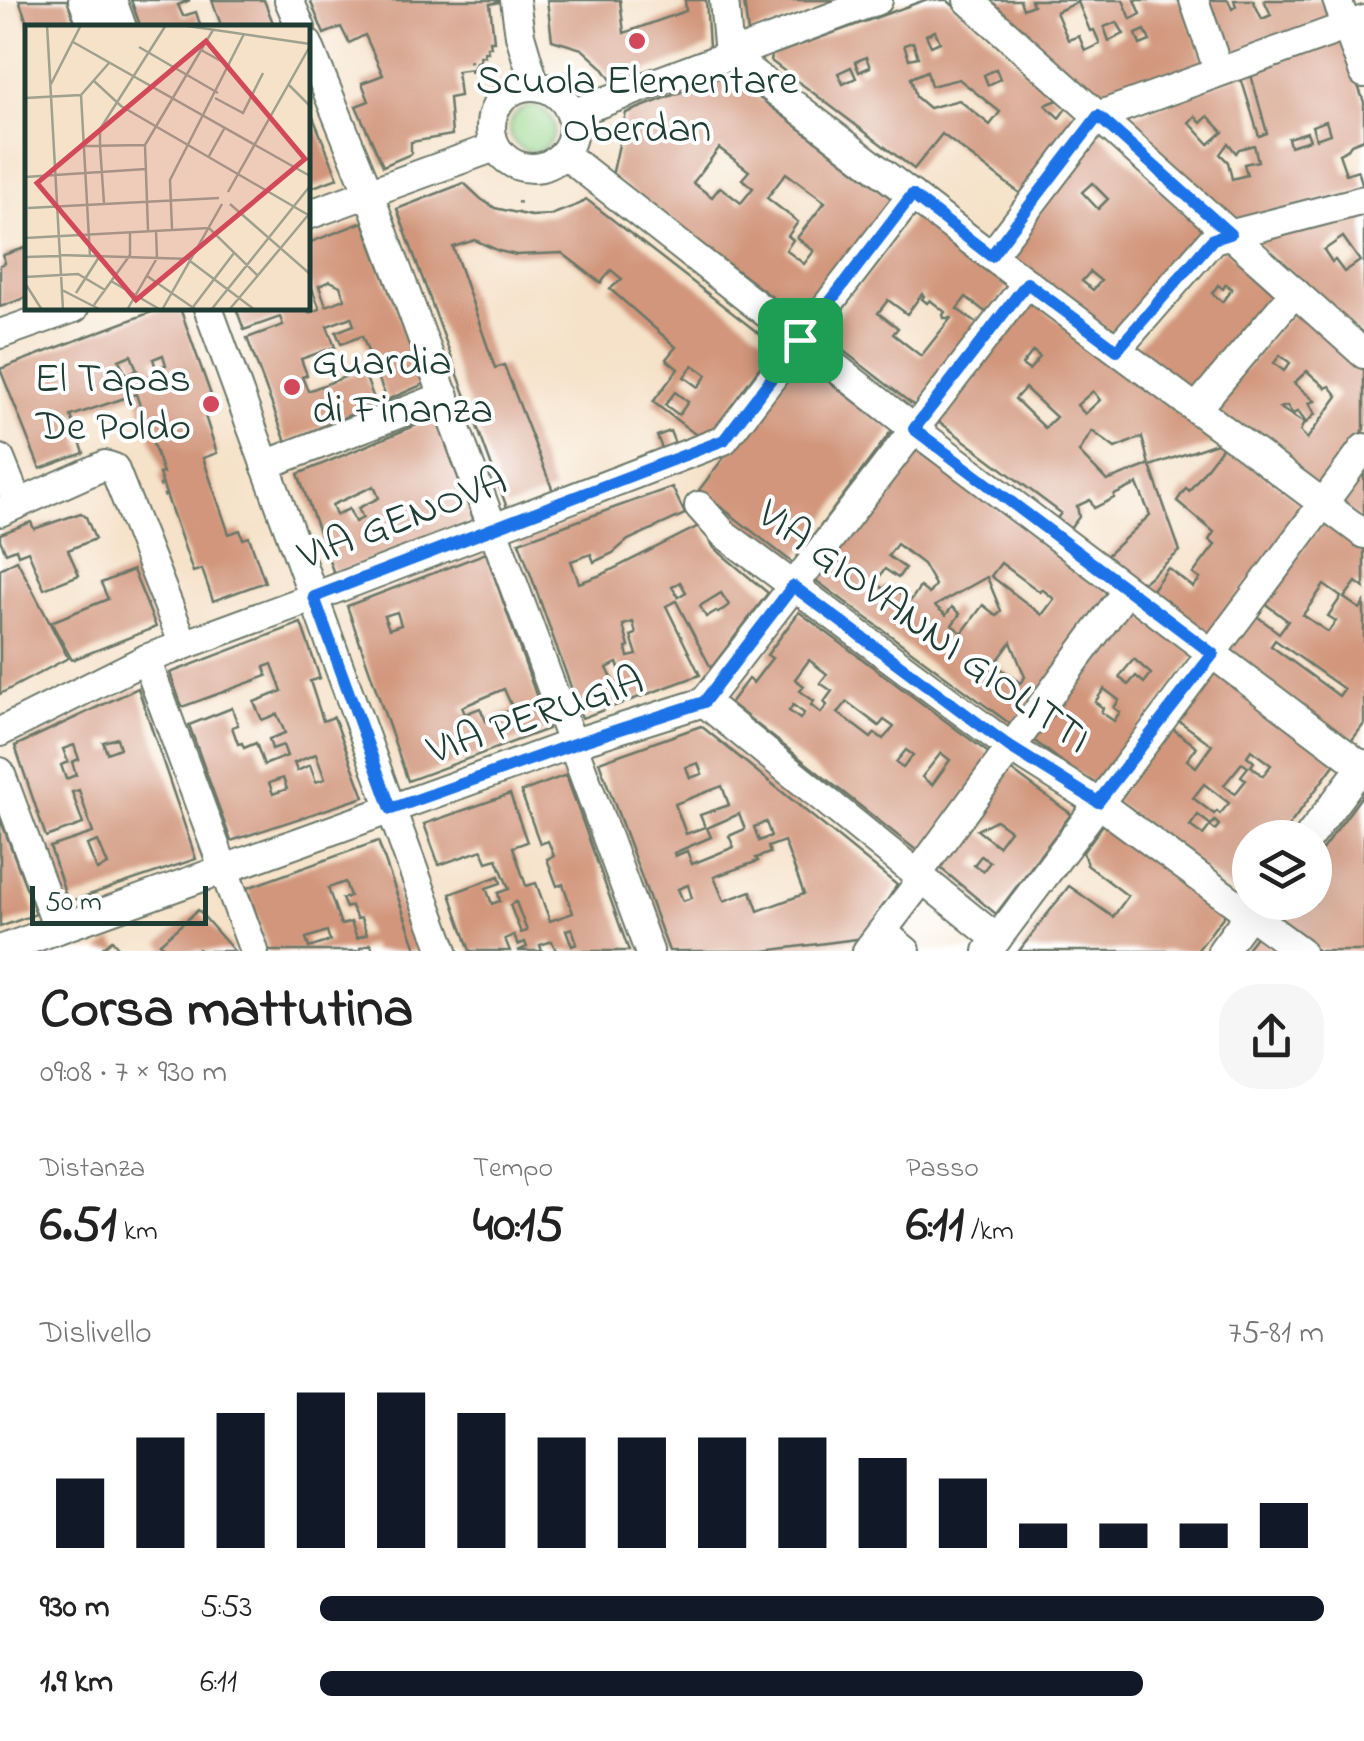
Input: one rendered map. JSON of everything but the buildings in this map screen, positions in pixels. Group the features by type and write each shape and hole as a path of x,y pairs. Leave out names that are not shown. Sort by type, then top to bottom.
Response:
{"street":[{"path":"83,0 93,25"},
{"path":"112,0 121,25"},
{"path":"289,0 299,25"},
{"path":"515,0 520,35 535,86"},
{"path":"724,0 730,54 991,256 1364,534"},
{"path":"572,114 878,0"},
{"path":"968,0 1364,354"},
{"path":"1194,0 1219,72"},
{"path":"991,256 1098,116 1219,72 1349,15 1364,73"},
{"path":"310,49 368,191 650,951"},
{"path":"522,86 545,88 562,98 572,114 571,142 564,154 545,166 522,168 502,156 491,135 494,110 510,91 522,86"},
{"path":"310,214 496,147"},
{"path":"564,154 914,429 1363,766 1322,820"},
{"name":"VIA GENOVA","path":"0,732 146,659 724,440 912,195"},
{"path":"1117,350 1213,239 1364,200"},
{"path":"1027,283 704,702 920,877 992,945 1364,448"},
{"path":"1196,409 1295,292"},
{"path":"0,334 68,310"},
{"path":"209,310 443,951"},
{"path":"265,464 444,396"},
{"path":"0,460 9,508 105,466 114,468 184,644"},
{"name":"VIA GIOVANNI GIOLITTI","path":"699,506 724,534 1010,747 1232,893"},
{"path":"906,951 875,942 1010,747 1127,590"},
{"path":"146,659 254,951"},
{"name":"VIA PERUGIA","path":"0,950 574,744 704,702"},
{"path":"0,772 58,929"},
{"path":"1222,951 1245,920"},
{"name":"VIA GIOVANNI GIOLITTI","path":"1267,920 1300,951"}],"path":[{"path":"470,60 472,75"},
{"path":"518,214 519,201"}],"green space":[{"path":"532,107 547,114 554,129 547,144 532,151 517,144 510,129 517,114"}],"place":[{"name":"Scuola Elementare Oberdan","path":"637,41"},
{"name":"Guardia di Finanza","path":"292,387"},
{"name":"El Tapas De Poldo","path":"211,404"}],"route":[{"path":"1098,116 1230,234 1213,239 1117,350 1027,283 914,429 1213,654 1098,802 1010,747 793,586 704,702 391,809 314,597 724,440 800,340 912,195 991,256 1098,116"}]}
